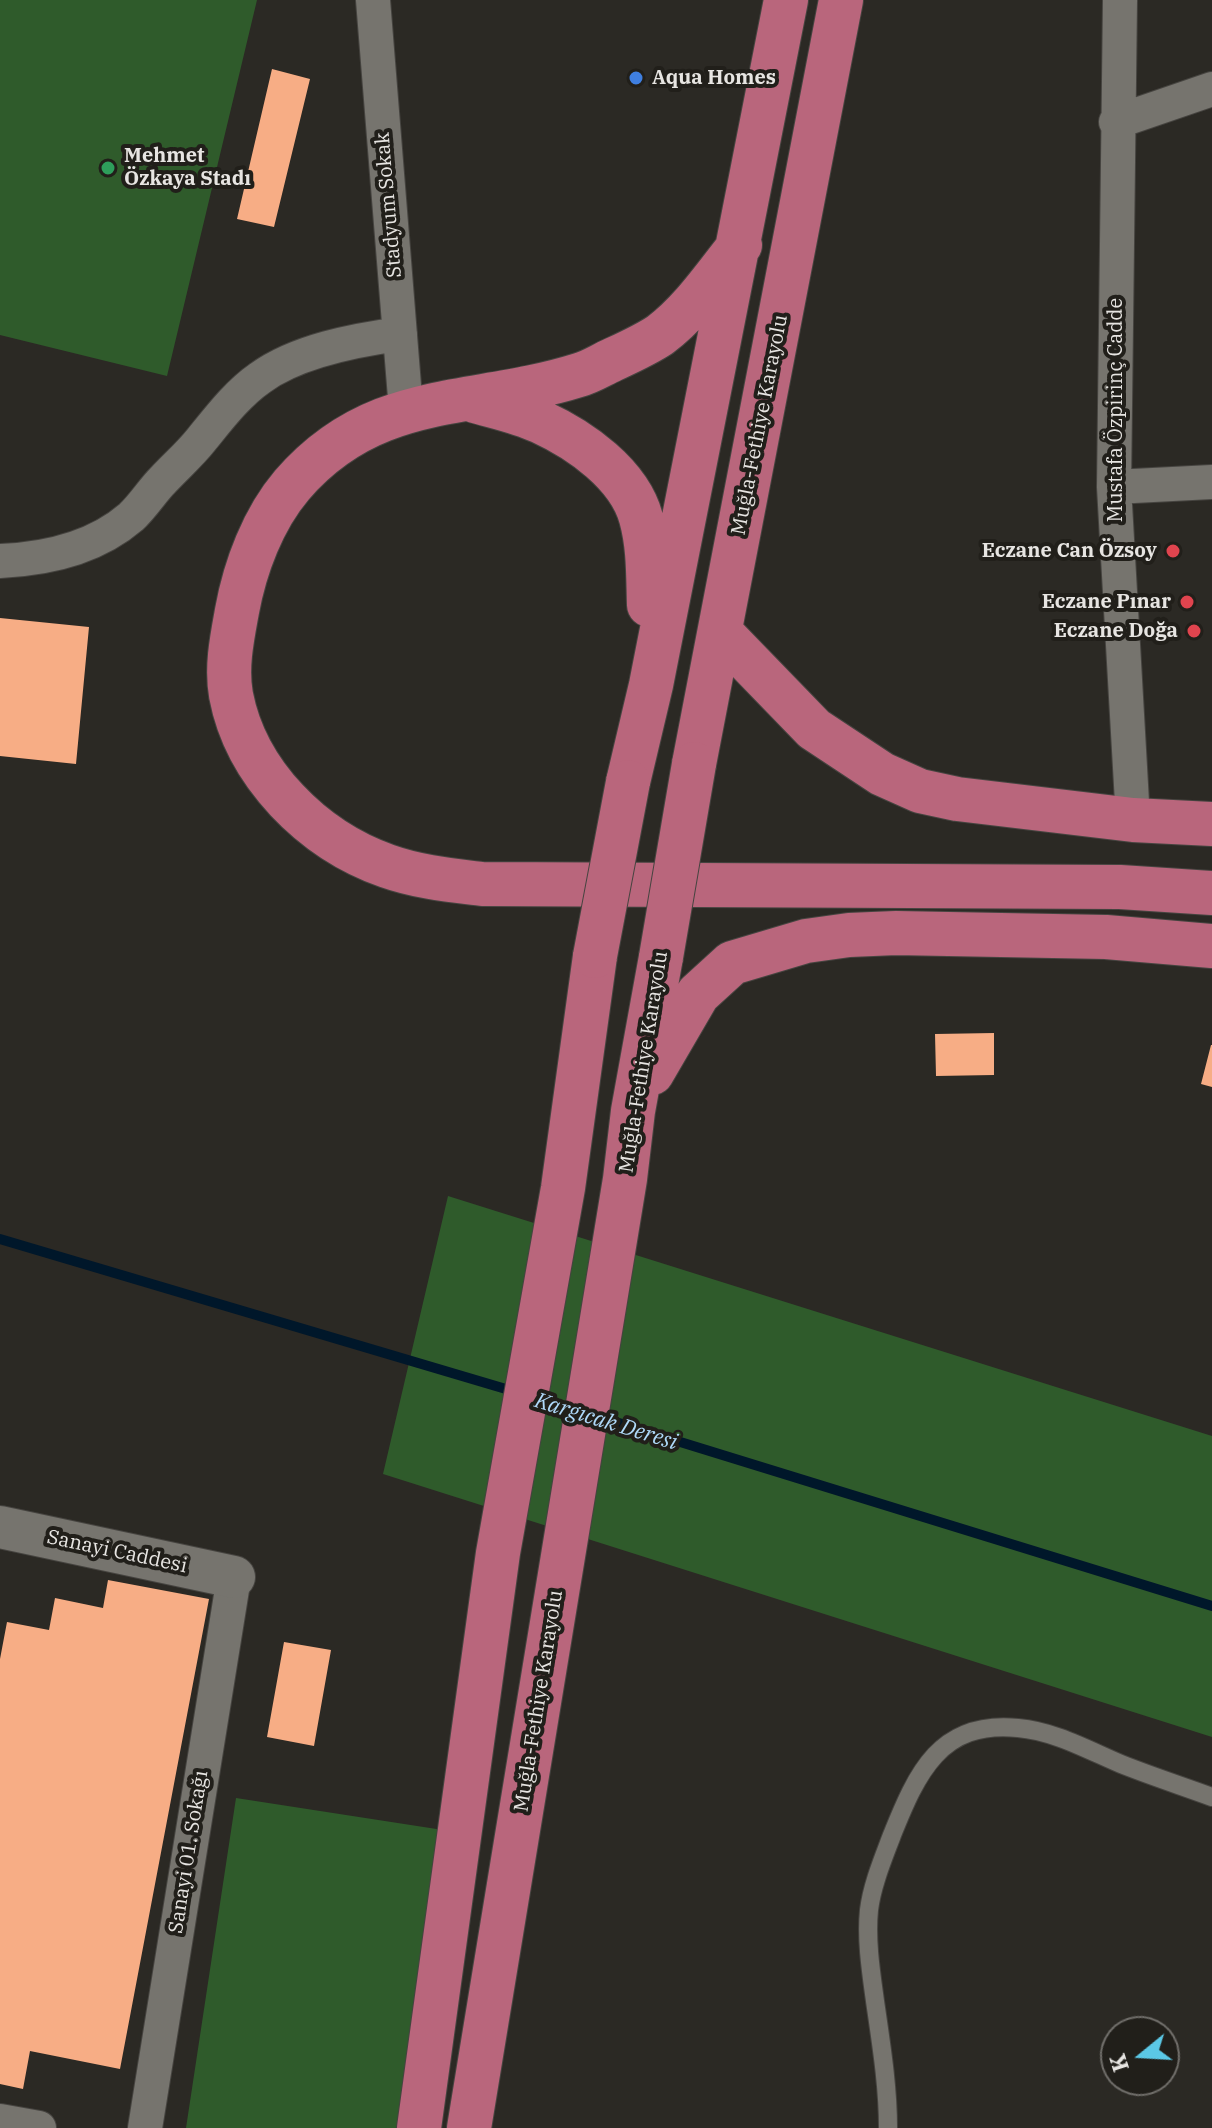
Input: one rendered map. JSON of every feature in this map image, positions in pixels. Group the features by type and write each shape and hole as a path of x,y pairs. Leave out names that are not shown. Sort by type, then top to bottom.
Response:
{"highway":[{"path":"419,2128 498,1553 563,1188 595,956 695,451 740,245 786,0"},
{"name":"Muğla-Fethiye Karayolu","path":"469,2128 625,1179 633,1111 694,764 841,0"},
{"path":"740,245 692,305 659,335 581,375 406,410 374,422 317,459 291,486 268,519 251,560 230,651 231,694 241,730 259,765 282,795 310,823 348,849 386,866 429,878 482,884 1104,887 1212,893"},
{"path":"465,398 538,420 573,439 601,462 629,492 641,516 648,554 651,685"},
{"path":"721,633 814,729 882,774 920,791 957,799 1133,820 1212,824"},
{"path":"633,1111 675,1030 698,994 732,963 783,947 849,935 896,933 1106,937 1212,946"}],"street":[{"name":"Stadyum Sokak","path":"373,0 406,410"},
{"name":"Mustafa Özpirinç Cadde","path":"1120,0 1116,122 1114,487 1133,820"},
{"path":"1116,122 1212,89"},
{"path":"0,561 33,560 74,550 113,530 132,515 199,443 225,410 261,377 312,353 353,341 400,334"},
{"path":"1114,487 1212,482"},
{"name":"Sanayi Caddesi","path":"0,1527 234,1577"},
{"name":"Sanayi 01. Sokağı","path":"145,2128 234,1577"},
{"path":"0,2121 39,2128"}],"lane":[{"path":"888,2128 888,2100 868,1940 869,1909 893,1832 925,1764 947,1743 971,1732 994,1726 1021,1728 1055,1736 1212,1797"}],"green space":[{"name":"Mehmet Özkaya Stadı","path":"0,0 257,0 167,376 0,335"},
{"path":"448,1196 1212,1436 1212,1737 383,1474"},
{"path":"236,1798 443,1830 403,2128 186,2128"}],"building":[{"path":"272,69 310,79 274,227 237,219"},
{"path":"0,618 89,627 76,764 0,756"},
{"path":"994,1033 994,1075 936,1076 935,1034"},
{"path":"1212,1045 1212,1087 1201,1084"},
{"path":"108,1580 209,1599 120,2069 30,2051 23,2089 0,2084 0,1659 7,1622 49,1630 55,1598 103,1608"},
{"path":"284,1642 331,1650 314,1746 267,1737"}],"waterway":[{"name":"Kargıcak Deresi","path":"0,1239 516,1392"},
{"name":"Kargıcak Deresi","path":"535,1398 577,1411"},
{"name":"Kargıcak Deresi","path":"596,1416 1212,1606"}],"place":[{"name":"Aqua Homes","path":"636,78"},
{"name":"Mehmet Özkaya Stadı","path":"108,168"},
{"name":"Eczane Can Özsoy","path":"1173,551"},
{"name":"Eczane Pınar","path":"1187,602"},
{"name":"Eczane Doğa","path":"1194,631"}]}
